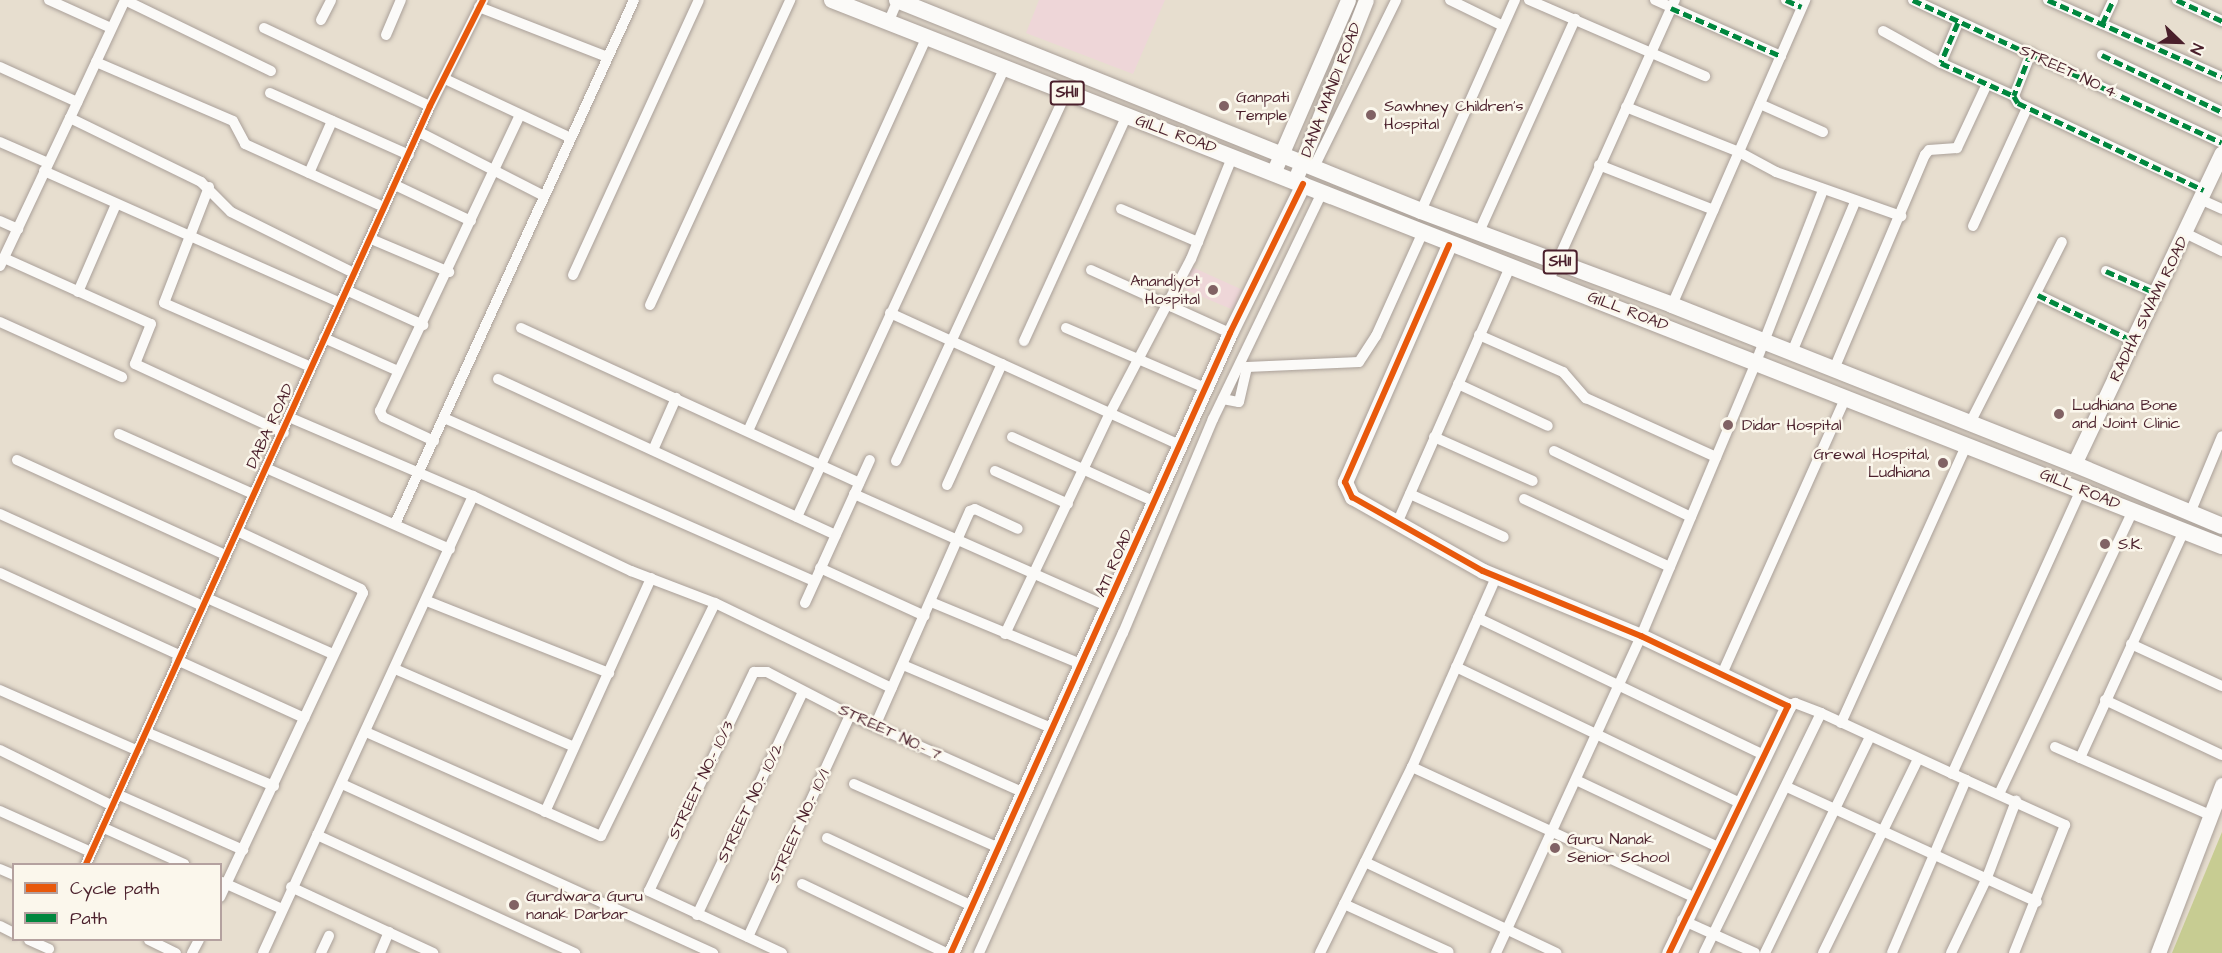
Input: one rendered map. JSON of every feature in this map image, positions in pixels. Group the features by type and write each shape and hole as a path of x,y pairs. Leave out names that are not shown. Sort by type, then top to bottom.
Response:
{"main road":[{"name":"GILL ROAD","path":"832,0 1066,93 1275,171 1322,193 1449,245 1549,280 2222,546"},
{"name":"GILL ROAD","path":"898,0 1421,211 1792,352 2074,464 2222,526"}],"street":[{"path":"271,71 125,0 2,262 151,324 135,364 284,433"},
{"path":"321,20 331,0"},
{"path":"386,35 401,0"},
{"path":"395,524 634,0"},
{"path":"573,275 699,0"},
{"path":"650,305 790,0"},
{"path":"888,23 898,0"},
{"path":"1275,171 1348,0"},
{"name":"DANA MANDI ROAD","path":"1299,182 1308,165 1366,0"},
{"path":"1308,165 1396,0"},
{"path":"1450,0 1501,26"},
{"path":"1421,211 1501,26 1515,0"},
{"path":"1529,0 1706,76"},
{"path":"1655,0 1673,4 1781,56"},
{"path":"1672,305 1804,4 1786,0"},
{"name":"STREET NO 4","path":"1913,0 1958,23 2031,53 2222,143"},
{"path":"2048,0 2222,77"},
{"path":"2102,24 2113,0"},
{"path":"2177,0 2222,21"},
{"path":"52,1 111,28"},
{"path":"481,4 607,57"},
{"name":"DABA ROAD","path":"86,863 253,494 291,418 311,367 430,106 481,4"},
{"path":"1549,280 1673,4"},
{"path":"1479,232 1575,19"},
{"path":"1941,63 1958,23"},
{"path":"264,28 430,106"},
{"path":"1883,31 1941,63 2014,96 2027,108 2203,195 2222,209"},
{"path":"748,431 926,38"},
{"path":"2014,96 2031,53"},
{"path":"2102,55 2222,112"},
{"path":"96,62 233,121 244,144 384,207"},
{"path":"0,67 77,102"},
{"path":"797,517 1004,68"},
{"path":"445,78 571,138"},
{"path":"1834,369 1925,154 1929,150 1957,148 1987,84"},
{"path":"270,93 408,155"},
{"path":"896,461 1066,93"},
{"path":"1760,104 1823,132"},
{"path":"1626,107 1739,152 1823,190 1900,216"},
{"path":"1973,226 2027,108"},
{"path":"434,441 380,413 398,371 449,272 520,115"},
{"path":"1023,341 1126,115"},
{"path":"70,117 209,187 231,212 354,273"},
{"path":"309,173 332,120"},
{"path":"419,132 544,196"},
{"path":"0,142 116,204 340,303"},
{"name":"RADHA SWAMI ROAD","path":"2074,464 2222,153"},
{"path":"1005,634 1036,573 1109,414 1140,359 1165,304 1198,242 1233,155"},
{"path":"1599,165 1714,210"},
{"name":"ATI ROAD","path":"948,953 1054,729 1299,182"},
{"path":"395,185 471,221"},
{"path":"209,187 188,236 164,303 311,367"},
{"path":"1496,953 1641,636 1756,362 1823,190"},
{"path":"979,953 1223,399 1322,193"},
{"path":"1792,352 1855,202"},
{"path":"78,292 116,204"},
{"path":"1121,209 1198,242"},
{"path":"0,221 18,229"},
{"path":"1223,399 1239,402 1247,367 1359,362 1376,336 1422,234"},
{"path":"2185,234 2222,251"},
{"path":"370,238 449,272"},
{"path":"1970,423 2038,295 2062,243"},
{"path":"1449,245 1345,482 1352,497 1496,577 1641,636 1788,706"},
{"path":"1398,521 1510,267"},
{"path":"1091,270 1230,333"},
{"path":"2106,271 2157,293"},
{"path":"346,290 423,325"},
{"path":"2038,295 2133,341"},
{"path":"890,313 1180,445"},
{"path":"0,322 122,377"},
{"path":"521,328 820,465 857,489 957,541 1036,573 1109,607"},
{"path":"1066,328 1205,388"},
{"path":"1479,335 1563,372 1586,398 1716,457"},
{"path":"324,338 398,371"},
{"path":"947,485 1002,364"},
{"path":"498,379 836,535"},
{"path":"1458,384 1548,426"},
{"path":"1722,674 1846,397"},
{"path":"652,450 676,398"},
{"path":"291,418 473,496 651,579 715,603 892,688"},
{"path":"444,418 814,581"},
{"path":"119,434 253,494"},
{"path":"2190,513 2222,436"},
{"path":"1012,437 1155,502"},
{"path":"1434,437 1533,481"},
{"path":"1841,723 1967,444"},
{"path":"1554,451 1691,517"},
{"path":"17,460 225,555"},
{"path":"805,603 870,460"},
{"path":"266,468 450,549"},
{"path":"995,471 1068,504"},
{"path":"1953,774 2081,489"},
{"path":"1410,494 1504,537"},
{"path":"263,953 291,887 342,784 473,496"},
{"path":"1524,499 1670,567"},
{"path":"875,726 932,602 971,508 1018,529"},
{"path":"1999,794 2133,510"},
{"path":"0,514 333,654"},
{"path":"237,531 361,589 363,593 274,786 224,883 282,909"},
{"path":"2080,758 2184,531"},
{"path":"820,568 925,616"},
{"path":"0,573 304,718"},
{"path":"1320,953 1412,767 1496,577"},
{"path":"545,812 651,579"},
{"path":"427,601 609,673"},
{"path":"932,602 1083,665"},
{"path":"366,732 545,812 603,835 715,603"},
{"path":"1478,618 1764,755"},
{"path":"2131,644 2222,686"},
{"path":"903,665 1054,729"},
{"path":"1456,667 1598,732 1740,802"},
{"path":"394,669 574,747"},
{"name":"STREET NO.- 7","path":"758,670 850,715 1024,793"},
{"name":"STREET NO.- 10/3","path":"696,915 650,893 749,678 758,670"},
{"path":"0,690 138,751"},
{"name":"STREET NO.- 10/2","path":"696,915 803,692"},
{"path":"2105,700 2222,755"},
{"path":"1669,953 1693,897 1788,706 1795,703 2065,825 2037,902 2014,953"},
{"path":"1704,953 1787,787 1821,713"},
{"name":"STREET NO.- 10/1","path":"748,937 850,715"},
{"path":"146,732 274,786"},
{"path":"1765,953 1870,737"},
{"path":"2055,747 2210,815"},
{"path":"0,750 114,806"},
{"path":"1823,953 1918,759"},
{"path":"1412,767 1693,897"},
{"path":"1576,780 1718,847"},
{"path":"1892,953 1966,780"},
{"path":"342,784 713,953"},
{"path":"854,784 999,848"},
{"path":"2158,953 2222,785"},
{"path":"1787,787 2037,902"},
{"path":"119,795 243,850"},
{"path":"1951,953 1986,880 2016,801"},
{"path":"0,811 91,852"},
{"path":"104,828 182,863"},
{"path":"317,835 575,953"},
{"path":"827,838 972,906"},
{"path":"1365,862 1557,953"},
{"path":"802,884 948,953"},
{"path":"291,887 433,953"},
{"path":"1344,904 1449,952"},
{"path":"696,915 782,953"},
{"path":"1682,920 1755,953"},
{"path":"380,953 389,932"},
{"path":"321,953 329,936"},
{"path":"34,941 50,947"},
{"path":"153,941 177,953"}],"shaded area":[{"path":"1039,0 1165,0 1133,74 1026,33"},
{"name":"Anandjyot Hospital","path":"1192,267 1245,291 1236,311 1181,288"}],"green space":[{"path":"2222,832 2222,953 2172,953"}],"marked path":[{"path":"1786,0 1802,7"},
{"path":"1913,0 2222,143"},
{"path":"2048,0 2222,77"},
{"path":"2102,24 2113,0"},
{"path":"2177,0 2222,21"},
{"path":"1671,8 1781,56"},
{"path":"1958,23 1941,63 2014,96"},
{"path":"2031,53 2014,96 2018,103 2204,190"},
{"path":"2102,55 2222,112"},
{"path":"2106,271 2156,293"},
{"path":"2038,295 2133,341"}],"cycle path":[{"path":"86,863 430,106 483,0"},
{"path":"951,953 1230,333 1303,184"},
{"path":"1449,245 1345,482 1352,497 1483,571 1641,636 1788,706 1669,953"}],"place":[{"name":"Ganpati Temple","path":"1224,106"},
{"name":"Sawhney Children's Hospital","path":"1371,115"},
{"name":"Anandjyot Hospital","path":"1213,290"},
{"name":"Ludhiana Bone and Joint Clinic","path":"2059,414"},
{"name":"Didar Hospital","path":"1728,425"},
{"name":"Grewal Hospital, Ludhiana","path":"1943,463"},
{"name":"S.K.","path":"2105,544"},
{"name":"Guru Nanak Senior School","path":"1555,848"},
{"name":"Gurdwara Guru nanak Darbar","path":"514,905"}]}
